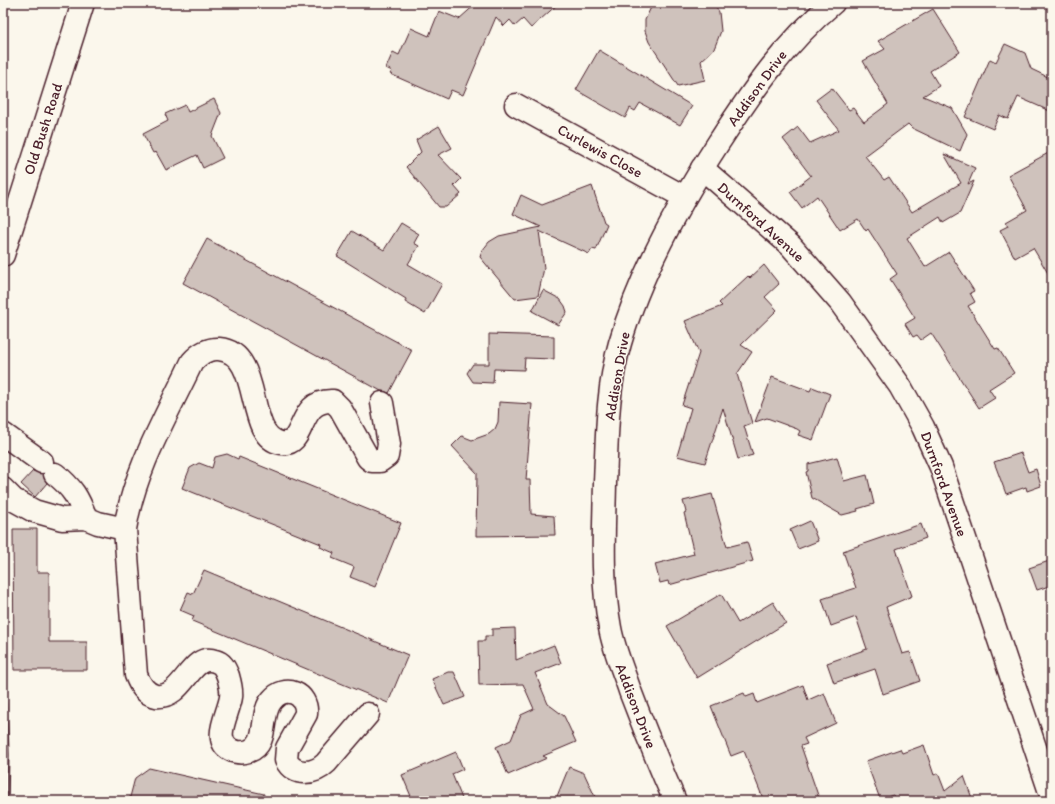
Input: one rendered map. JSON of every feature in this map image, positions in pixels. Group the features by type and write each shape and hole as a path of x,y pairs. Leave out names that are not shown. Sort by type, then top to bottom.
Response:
{"street":[{"name":"Old Bush Road","path":"3,255 83,3"},
{"name":"Addison Drive","path":"675,801 640,719 618,659 610,630 603,567 610,396 619,345 630,310 684,197 702,168 744,103 778,58 803,30 833,3"},
{"name":"Curlewis Close","path":"516,105 684,197"},
{"name":"Durnford Avenue","path":"702,168 791,246 821,279 840,302 904,392 923,427 940,467 1052,798"},
{"path":"368,714 323,767 318,770 307,772 295,770 286,760 287,748 306,714 306,709 302,698 292,691 281,692 271,700 266,712 261,737 255,748 243,752 237,752 227,748 222,740 222,727 231,695 227,674 219,662 210,659 200,663 194,667 180,685 169,694 156,696 146,692 136,675 125,529 131,500 154,442 192,362 202,353 216,349 223,350 239,359 245,369 259,417 265,430 271,439 280,443 290,441 299,432 312,406 318,402 333,401 340,408 368,458 372,461 380,461 387,456 389,444 382,403"},
{"path":"3,434 46,465 67,484 77,495 86,518"},
{"path":"3,490 24,507 34,511 62,519 86,518 98,523 125,529"}],"building":[{"path":"477,3 559,3 531,28 523,19 515,26 510,20 504,26 496,17 463,95 451,90 447,99 390,74 392,71 386,68 393,52 399,55 411,28 429,36 439,11 459,19"},
{"path":"653,3 714,3 719,12 721,31 714,49 701,61 705,80 678,86 649,42 645,31 645,20"},
{"path":"933,9 960,52 930,71 939,86 923,96 952,108 967,134 960,151 912,128 908,124 865,156 884,180 889,177 912,212 961,183 944,154 975,168 968,184 974,181 960,213 943,223 940,217 907,238 925,267 949,252 974,291 970,293 975,302 968,306 995,349 998,348 1014,373 989,389 995,398 979,408 931,333 921,340 917,335 913,337 905,324 915,318 890,279 897,274 868,229 866,231 858,219 840,230 817,196 802,208 790,192 811,176 783,139 798,127 810,143 839,130 816,100 832,88 849,110 853,108 864,122 888,104 863,61 885,49 878,41"},
{"path":"1005,44 1025,53 1031,69 1052,79 1052,112 1018,97 1008,119 999,115 993,129 965,117 990,59 996,62"},
{"path":"599,50 692,106 680,125 640,103 635,111 630,108 625,118 576,90"},
{"path":"214,99 221,113 212,136 223,158 203,168 197,155 166,170 156,152 153,153 143,134 168,121 165,114 185,105 188,112"},
{"path":"439,126 452,148 438,155 461,179 454,186 461,194 446,207 439,207 406,167 421,152 416,140"},
{"path":"1052,151 1052,280 1033,248 1015,258 1000,230 1008,226 1006,222 1027,210 1008,175"},
{"path":"592,186 604,222 607,224 596,250 592,249 589,254 539,231 544,268 538,296 515,299 480,257 482,251 489,242 499,236 541,227 513,214 521,195 542,205"},
{"path":"401,223 419,234 414,243 419,246 408,264 442,284 425,314 405,302 406,299 337,256 352,231 384,250"},
{"path":"207,239 412,350 389,393 381,391 183,283"},
{"path":"764,265 779,284 765,297 777,310 741,345 752,352 737,374 752,423 744,426 753,455 738,459 723,408 705,463 677,456 691,408 682,405 699,353 685,321 722,306 719,303 748,276 750,278"},
{"path":"543,290 560,299 565,306 567,312 558,325 532,311"},
{"path":"489,334 554,336 554,359 525,358 524,370 494,369 493,383 473,382 467,373 473,364 489,364"},
{"path":"772,377 810,391 812,387 830,394 813,440 798,435 800,431 797,429 767,418 755,422"},
{"path":"499,402 532,404 526,480 530,480 531,514 554,516 555,535 476,536 477,473 452,446 462,436 472,440 489,434 495,429 498,422"},
{"path":"1021,453 1028,472 1036,469 1041,486 1027,491 1026,487 1006,494 994,462"},
{"path":"227,454 238,459 239,457 401,523 375,587 350,577 354,567 332,558 334,553 320,547 321,544 182,488 190,468 199,463 212,468 215,457"},
{"path":"837,457 844,481 867,475 874,504 857,509 858,511 842,515 812,498 806,472 808,471 808,464"},
{"path":"33,471 43,474 47,483 35,497 21,484"},
{"path":"712,494 727,547 747,542 753,561 669,585 668,581 660,583 655,564 694,554 684,513 686,512 683,501"},
{"path":"810,521 818,541 798,549 790,530"},
{"path":"921,524 926,538 896,549 912,596 886,607 902,654 910,652 920,681 883,694 875,669 834,683 827,663 867,649 856,617 831,626 822,599 856,588 843,551"},
{"path":"13,529 37,529 37,572 49,572 49,642 87,642 87,670 14,670"},
{"path":"1052,560 1052,585 1037,590 1029,568"},
{"path":"204,570 408,655 388,703 192,621 194,616 180,610 188,592 193,594"},
{"path":"721,594 738,623 773,602 786,623 697,678 667,626"},
{"path":"515,628 516,660 554,645 561,663 535,673 548,704 564,716 576,742 543,756 547,758 508,775 496,747 511,740 521,715 534,709 523,684 479,685 478,641 485,641 485,636 492,636 492,629"},
{"path":"448,672 454,672 465,697 444,705 432,679"},
{"path":"803,685 808,700 824,693 836,723 804,738 807,744 801,746 820,801 764,801 744,751 731,756 711,706 744,693 746,697 754,694 757,703"},
{"path":"924,745 934,775 938,773 945,791 964,776 973,801 896,801 893,795 880,799 866,761 900,749 902,753"},
{"path":"456,752 463,769 452,774 463,801 413,801 402,775"},
{"path":"569,767 584,773 597,801 555,801"},
{"path":"149,768 264,794 263,801 129,801 135,778"}],"waterway":[{"path":"3,679 7,755 5,801"}]}
